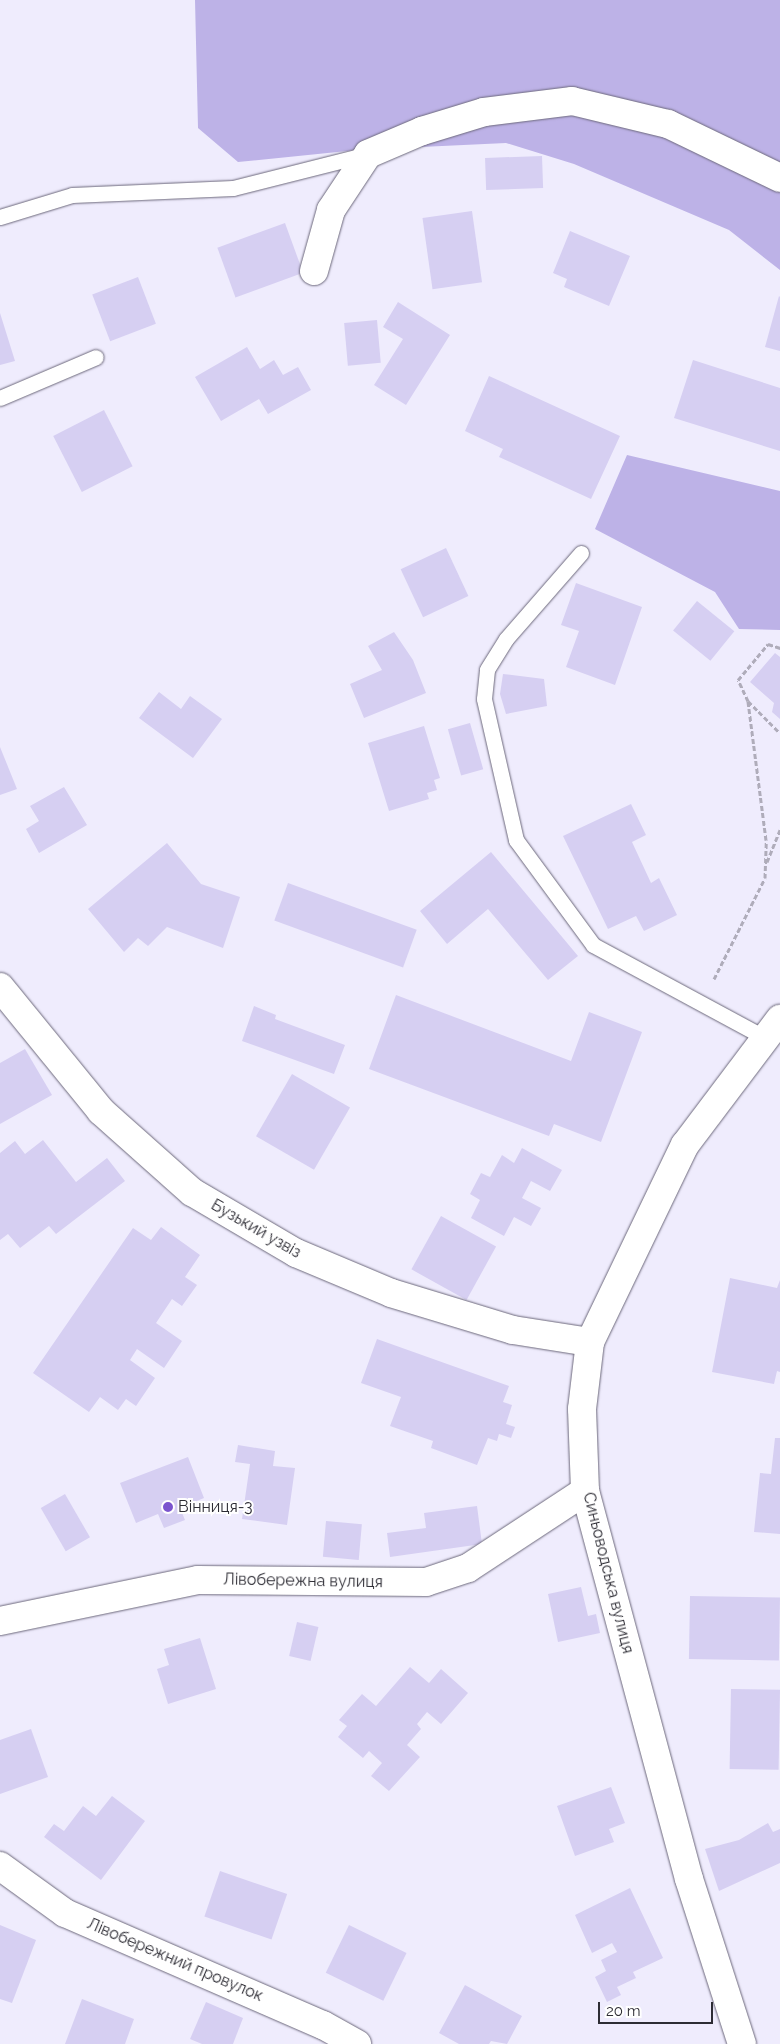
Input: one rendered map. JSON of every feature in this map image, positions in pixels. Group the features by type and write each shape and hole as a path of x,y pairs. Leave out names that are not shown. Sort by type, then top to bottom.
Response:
{"street":[{"path":"314,271 331,210 368,154 422,131 484,112 572,101 668,124 780,178"},
{"name":"Бузький узвіз","path":"0,987 102,1111 200,1196 296,1253 391,1292 513,1330 590,1342"},
{"name":"Синьоводська вулиця","path":"742,2044 688,1879 585,1491 582,1409 590,1342 685,1145 772,1028"},
{"name":"Лівобережна вулиця","path":"0,1621 198,1580 426,1582 468,1568 585,1491"},
{"name":"Лівобережний провулок","path":"0,1866 65,1913 278,2005 357,2044"}],"lane":[{"path":"0,217 72,195 234,188 368,154"},
{"path":"0,398 96,357"},
{"path":"581,553 506,640 487,670 484,699 516,840 593,945 701,1004 772,1028"}],"path":[{"path":"701,1004 765,878 766,840 748,701 738,680 768,644 780,648"},
{"path":"748,701 780,733"},
{"path":"766,864 780,828"}],"shaded area":[{"path":"195,0 780,0 780,270 729,230 574,164 506,143 357,150 238,162 198,128"},
{"path":"627,455 780,491 780,630 739,629 715,592 595,529"}],"building":[{"path":"542,156 543,188 486,190 485,158"},
{"path":"472,211 482,282 433,289 422,218"},
{"path":"285,223 303,273 235,297 217,248"},
{"path":"570,231 630,256 609,306 564,287 567,279 553,273"},
{"path":"138,277 156,324 110,341 92,295"},
{"path":"780,297 780,351 765,347"},
{"path":"398,302 450,335 406,405 374,385 403,339 383,327"},
{"path":"0,313 15,361 0,365"},
{"path":"377,320 381,363 348,366 344,323"},
{"path":"247,347 260,369 274,360 283,375 298,367 311,390 268,414 259,399 221,421 195,377"},
{"path":"693,360 780,388 780,451 674,418"},
{"path":"489,376 620,436 591,499 499,457 503,449 465,431"},
{"path":"104,410 133,466 82,492 53,436"},
{"path":"446,548 468,596 423,617 401,569"},
{"path":"576,583 642,607 615,685 566,667 579,631 561,625"},
{"path":"697,601 734,631 710,661 673,631"},
{"path":"394,632 413,660 426,693 364,718 350,684 382,670 368,646"},
{"path":"775,653 780,657 780,719 772,712 774,703 750,682"},
{"path":"503,674 544,679 547,706 506,714 500,694"},
{"path":"159,692 181,709 190,696 222,719 193,758 139,718"},
{"path":"470,723 483,769 461,775 448,729"},
{"path":"424,726 440,778 434,780 437,790 427,793 429,799 389,811 368,743"},
{"path":"0,747 17,789 0,795"},
{"path":"64,787 87,825 39,853 26,829 39,821 30,806"},
{"path":"631,804 646,835 632,842 651,883 659,878 677,915 644,931 636,916 608,929 563,836"},
{"path":"167,843 201,884 240,897 223,948 167,927 148,946 138,938 124,952 88,909"},
{"path":"491,852 578,956 548,980 488,909 447,944 420,911"},
{"path":"288,883 417,930 403,967 274,921"},
{"path":"396,995 571,1061 589,1012 642,1032 601,1142 554,1124 549,1136 369,1069"},
{"path":"254,1006 276,1015 275,1019 345,1045 334,1074 242,1041"},
{"path":"25,1049 52,1095 0,1124 0,1063"},
{"path":"292,1074 350,1108 314,1170 256,1136"},
{"path":"43,1140 76,1182 107,1158 125,1181 56,1234 49,1226 20,1248 8,1234 0,1240 0,1153 15,1141 25,1154"},
{"path":"522,1148 562,1170 550,1191 531,1181 522,1198 541,1208 531,1226 514,1217 504,1236 471,1218 480,1200 470,1194 481,1173 490,1177 502,1155 514,1163"},
{"path":"441,1216 496,1247 467,1300 411,1269"},
{"path":"161,1227 200,1255 185,1277 197,1285 182,1306 172,1299 156,1323 182,1341 164,1368 137,1349 130,1360 155,1378 136,1406 126,1399 118,1410 100,1397 89,1412 33,1373 133,1228 151,1240"},
{"path":"730,1278 777,1288 780,1280 780,1372 777,1371 774,1384 712,1372"},
{"path":"377,1339 509,1386 503,1402 512,1405 506,1424 515,1427 511,1438 499,1434 497,1441 488,1438 477,1465 431,1448 433,1441 390,1426 401,1397 361,1383"},
{"path":"775,1438 780,1438 780,1534 754,1532 760,1473 771,1474"},
{"path":"238,1445 275,1451 273,1466 295,1468 287,1525 242,1519 250,1464 235,1462"},
{"path":"188,1457 204,1498 180,1508 185,1520 164,1528 158,1514 136,1523 120,1483"},
{"path":"65,1494 90,1537 66,1551 41,1508"},
{"path":"477,1506 482,1544 390,1557 387,1533 426,1528 424,1513"},
{"path":"326,1521 362,1524 359,1560 323,1557"},
{"path":"581,1587 588,1616 596,1614 600,1633 558,1642 548,1594"},
{"path":"690,1596 780,1598 779,1661 689,1659"},
{"path":"297,1622 318,1627 311,1661 289,1656"},
{"path":"200,1638 216,1689 168,1704 157,1669 169,1665 164,1649"},
{"path":"410,1667 429,1683 441,1669 468,1693 441,1724 427,1712 417,1724 421,1729 407,1745 420,1757 389,1791 371,1776 382,1763 369,1751 363,1758 338,1737 347,1726 339,1720 362,1694 376,1706"},
{"path":"731,1689 780,1690 779,1770 730,1769"},
{"path":"31,1729 48,1777 0,1794 0,1740"},
{"path":"611,1787 625,1823 609,1829 614,1842 575,1856 557,1806"},
{"path":"112,1796 145,1821 101,1880 44,1837 54,1824 64,1831 83,1806 96,1816"},
{"path":"768,1823 773,1832 780,1829 780,1863 719,1891 705,1849 739,1840"},
{"path":"220,1871 287,1894 272,1940 204,1916"},
{"path":"630,1888 663,1958 633,1972 636,1978 617,1987 621,1995 607,2002 595,1977 606,1971 601,1960 617,1952 612,1943 592,1953 575,1915"},
{"path":"0,1925 36,1940 12,2003 0,1999"},
{"path":"349,1925 407,1953 383,2001 326,1973"},
{"path":"465,1985 522,2016 507,2044 491,2041 489,2044 459,2044 439,2033"},
{"path":"82,1999 134,2019 125,2044 65,2044"},
{"path":"206,2002 243,2018 233,2044 202,2044 190,2039"}],"place":[{"name":"Вінниця-3","path":"168,1507"}]}
